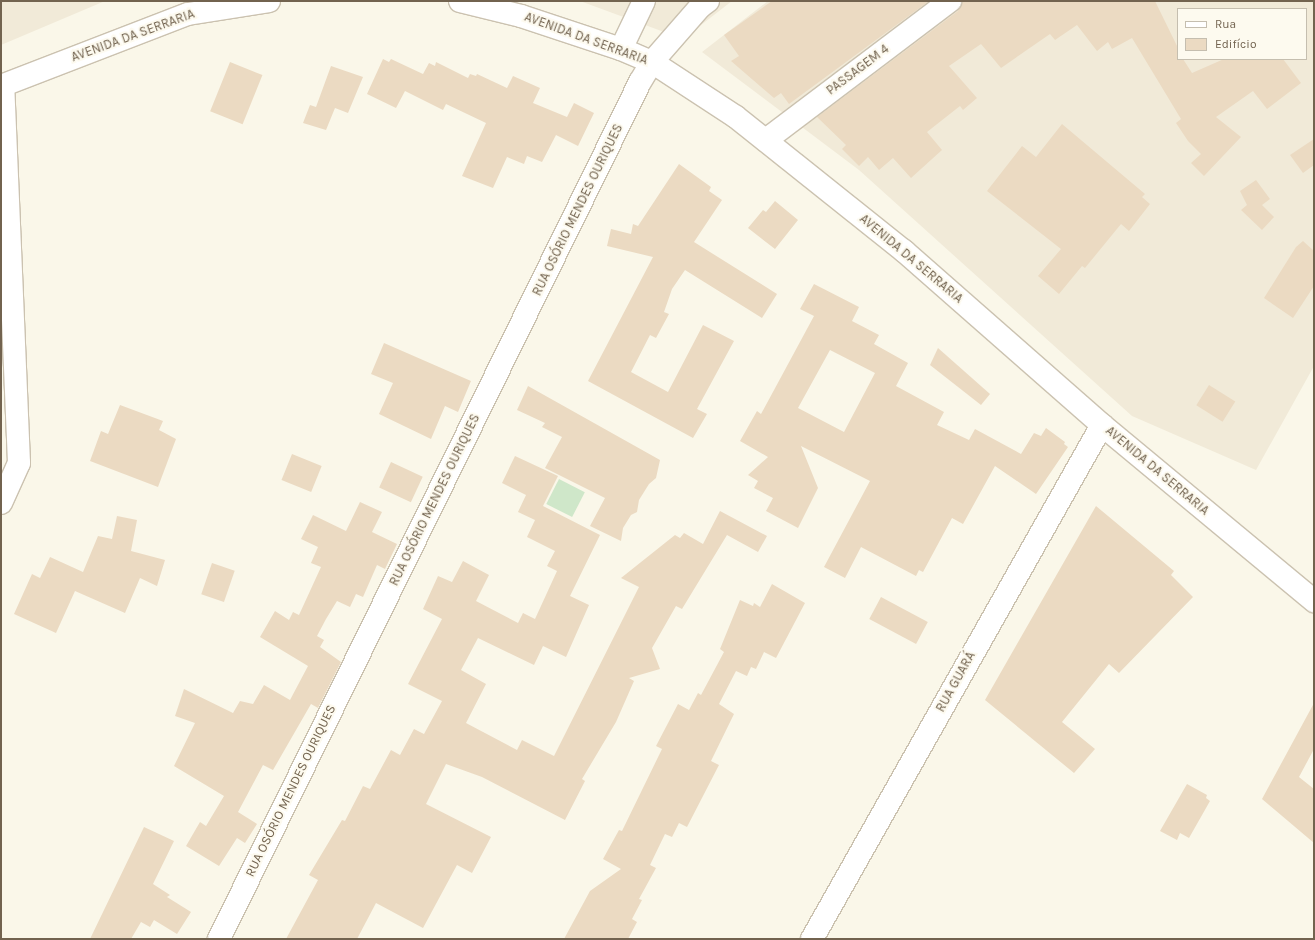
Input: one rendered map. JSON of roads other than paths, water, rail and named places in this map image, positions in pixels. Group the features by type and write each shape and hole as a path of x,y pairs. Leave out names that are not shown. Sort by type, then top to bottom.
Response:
{"street":[{"name":"AVENIDA DA SERRARIA","path":"2,85 188,14 269,1"},
{"name":"AVENIDA DA SERRARIA","path":"460,1 466,1 521,16 622,49 652,62 710,99 766,140 904,252 1102,425 1314,601"},
{"path":"622,49 644,1"},
{"name":"RUA OSÓRIO MENDES OURIQUES","path":"219,939 652,62 700,7 708,1"},
{"name":"PASSAGEM 4","path":"766,140 950,1"},
{"path":"1,503 19,463 2,85"},
{"name":"RUA GUARÁ","path":"812,939 1102,425"}]}
